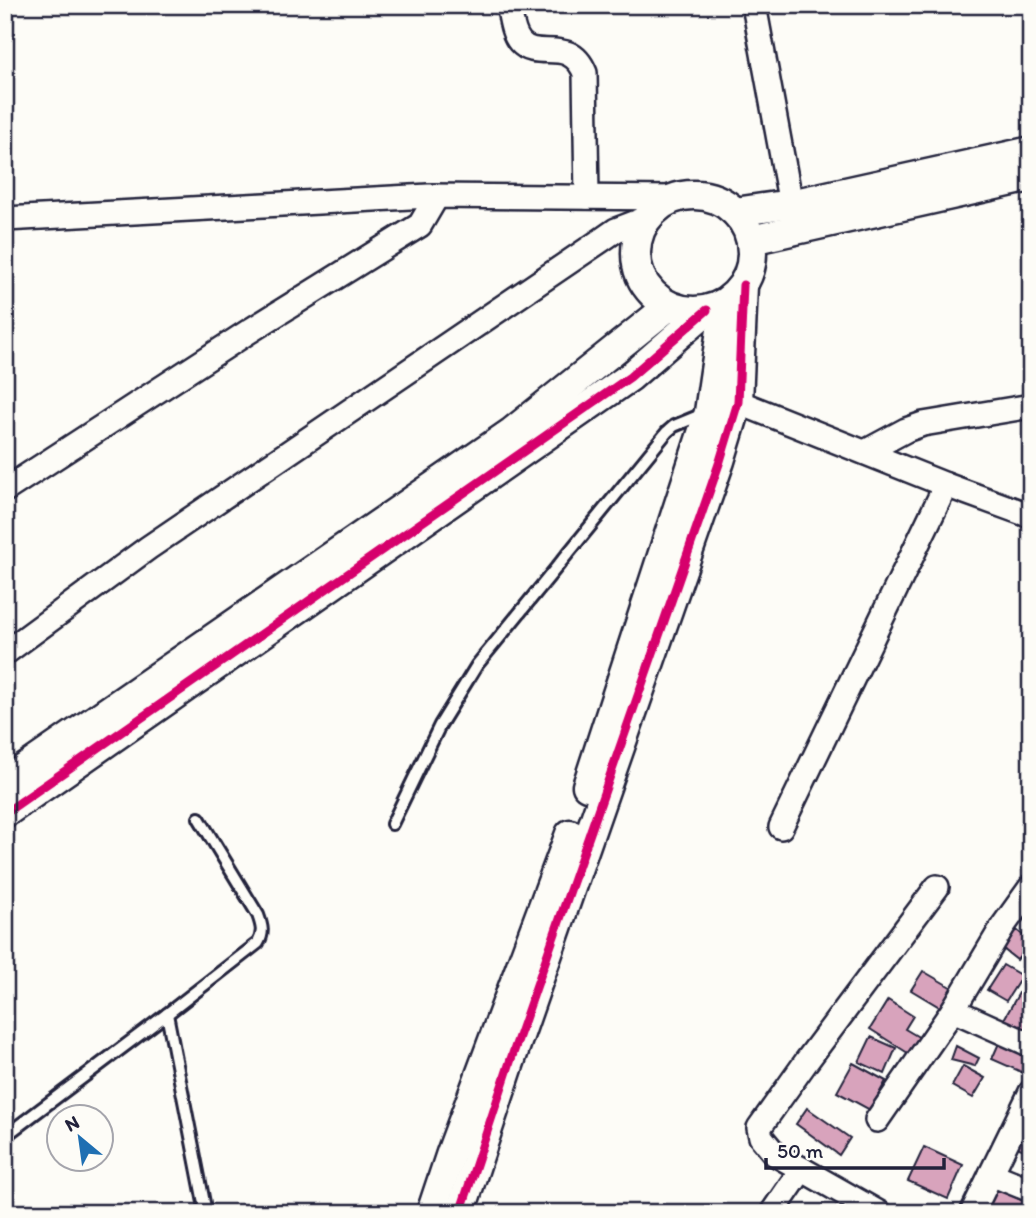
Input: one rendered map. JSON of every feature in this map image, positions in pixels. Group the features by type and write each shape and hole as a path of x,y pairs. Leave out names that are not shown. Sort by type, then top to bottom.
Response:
{"street":[{"path":"508,5 515,34 520,42 527,48 567,52 576,57 586,73 587,197"},
{"path":"754,5 794,218"},
{"path":"751,240 794,218 1031,150"},
{"path":"735,212 794,218 1031,177"},
{"path":"5,813 630,377 725,299 750,274 753,255 750,235 741,218 727,205 709,197 691,195 671,200 655,210 643,225 637,243 636,262 642,280 654,296 669,306 688,312 725,299"},
{"path":"5,490 248,332 420,225 437,196"},
{"path":"5,219 437,196 677,198"},
{"path":"5,653 148,548 616,230 650,218"},
{"path":"431,1213 476,1125 720,461 738,402 725,299"},
{"path":"460,1213 476,1125 709,412 725,299"},
{"path":"5,782 512,432 669,306"},
{"path":"738,402 1031,516"},
{"path":"865,452 923,424 1031,406"},
{"path":"781,827 946,485"},
{"path":"879,1213 775,1154 761,1137 759,1128 937,887"},
{"path":"877,1120 953,1010 1003,926 1031,887"},
{"path":"953,1010 1031,1045"},
{"path":"972,1213 1031,1093"},
{"path":"772,1213 802,1169"},
{"path":"991,1174 1031,1190"}],"lane":[{"path":"392,824 440,725 477,665 667,432 674,426 709,412"},
{"path":"5,1136 258,943 262,935 262,925 258,915 199,818"},
{"path":"167,1014 206,1213"}],"building":[{"path":"1013,927 1031,942 1017,960 998,945"},
{"path":"1003,965 1022,976 1006,1001 987,990"},
{"path":"923,971 954,989 943,1009 911,990"},
{"path":"1020,991 1031,997 1031,1037 1003,1021"},
{"path":"888,1000 913,1016 905,1029 922,1039 911,1055 870,1029"},
{"path":"871,1037 896,1048 885,1074 859,1062"},
{"path":"999,1043 1031,1056 1026,1074 992,1059"},
{"path":"956,1046 979,1058 975,1066 951,1060"},
{"path":"853,1063 886,1081 870,1110 837,1092"},
{"path":"963,1066 985,1078 973,1098 952,1086"},
{"path":"807,1108 850,1138 839,1155 796,1124"},
{"path":"1031,1111 1031,1152 1016,1147"},
{"path":"924,1147 963,1165 948,1199 908,1181"},
{"path":"995,1188 1026,1202 1021,1213 984,1213"}],"cycle path":[{"path":"460,1213 720,461 738,402 743,285"},
{"path":"5,813 630,377 707,310"}]}
